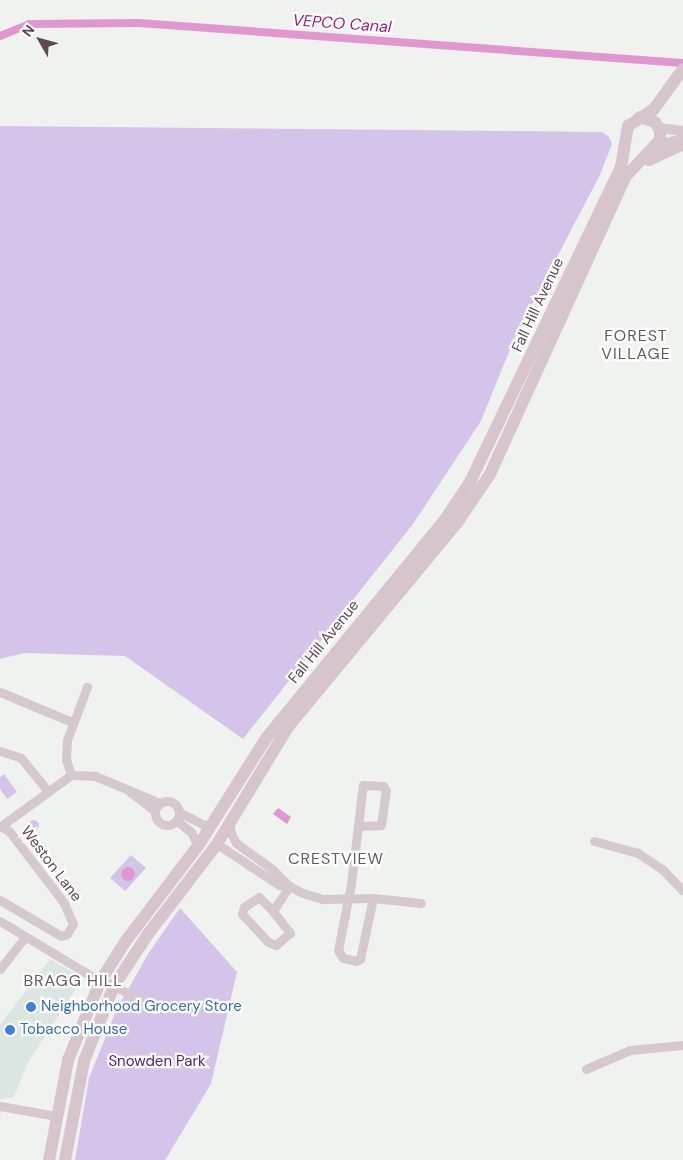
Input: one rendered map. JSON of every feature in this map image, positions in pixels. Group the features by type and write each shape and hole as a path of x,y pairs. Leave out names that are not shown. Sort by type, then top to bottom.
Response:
{"main road":[{"name":"Fall Hill Avenue","path":"50,1160 68,1060 101,980 125,942 198,846 267,737 440,525 470,482 617,176 627,140 628,126 654,109 683,69"},
{"name":"Fall Hill Avenue","path":"65,1160 84,1061 114,986 148,934 217,844 288,727 476,496 504,447 626,176 652,148 671,88"},
{"path":"640,117 651,118 659,127"},
{"path":"627,140 637,150 652,148"},
{"path":"602,232 640,167 653,157 683,144"},
{"path":"210,828 217,844"}],"street":[{"path":"659,127 683,131"},
{"path":"652,148 683,139"},
{"path":"87,687 72,722 66,749 71,775 95,776 128,790 137,800 158,807 174,803 178,816 191,832 198,846"},
{"path":"0,692 72,722"},
{"path":"0,751 22,758 47,790"},
{"name":"Weston Lane","path":"0,900 61,936 67,934 73,924 64,903 9,831 0,826 47,790 71,775"},
{"path":"358,826 380,825 386,790 383,786 363,785 349,898 338,950 343,958 356,961 360,959 374,898"},
{"path":"158,807 162,824 178,816 210,828"},
{"path":"230,822 235,841 272,869 289,886"},
{"path":"594,841 638,852 662,869 683,892"},
{"path":"217,844 279,885 289,886 311,896 374,898 421,903"},
{"path":"273,910 289,886"},
{"path":"259,897 273,910 290,933 276,945 268,942 242,914 244,907 259,897"},
{"path":"0,921 101,980 153,1004"},
{"path":"0,968 25,937"},
{"path":"586,1069 640,1048 683,1045"},
{"path":"0,1106 57,1116"}],"shaded area":[{"path":"278,808 291,817 287,824 273,814"},
{"path":"125,867 131,867 135,874 131,881 125,881 121,877 121,871"},
{"path":"50,959 83,978 27,1064 14,1097 0,1099 0,1025"}],"green space":[{"path":"0,126 602,132 609,137 612,144 600,175 515,337 481,421 413,524 243,739 125,656 24,653 0,659"},
{"path":"4,774 17,792 7,799 0,789 0,777"},
{"path":"33,819 39,825 33,831 27,825"},
{"path":"131,855 146,868 125,891 110,878"},
{"name":"Snowden Park","path":"180,908 237,972 211,1084 165,1160 75,1160 89,1078 116,1011 148,954"}],"waterway":[{"name":"VEPCO Canal","path":"0,36 29,24 139,23 683,63"}],"place":[{"name":"Neighborhood Grocery Store","path":"31,1007"},
{"name":"Tobacco House","path":"10,1030"}],"district":[{"name":"FOREST VILLAGE","path":"636,345"},
{"name":"CRESTVIEW","path":"336,859"},
{"name":"BRAGG HILL","path":"73,981"}]}
